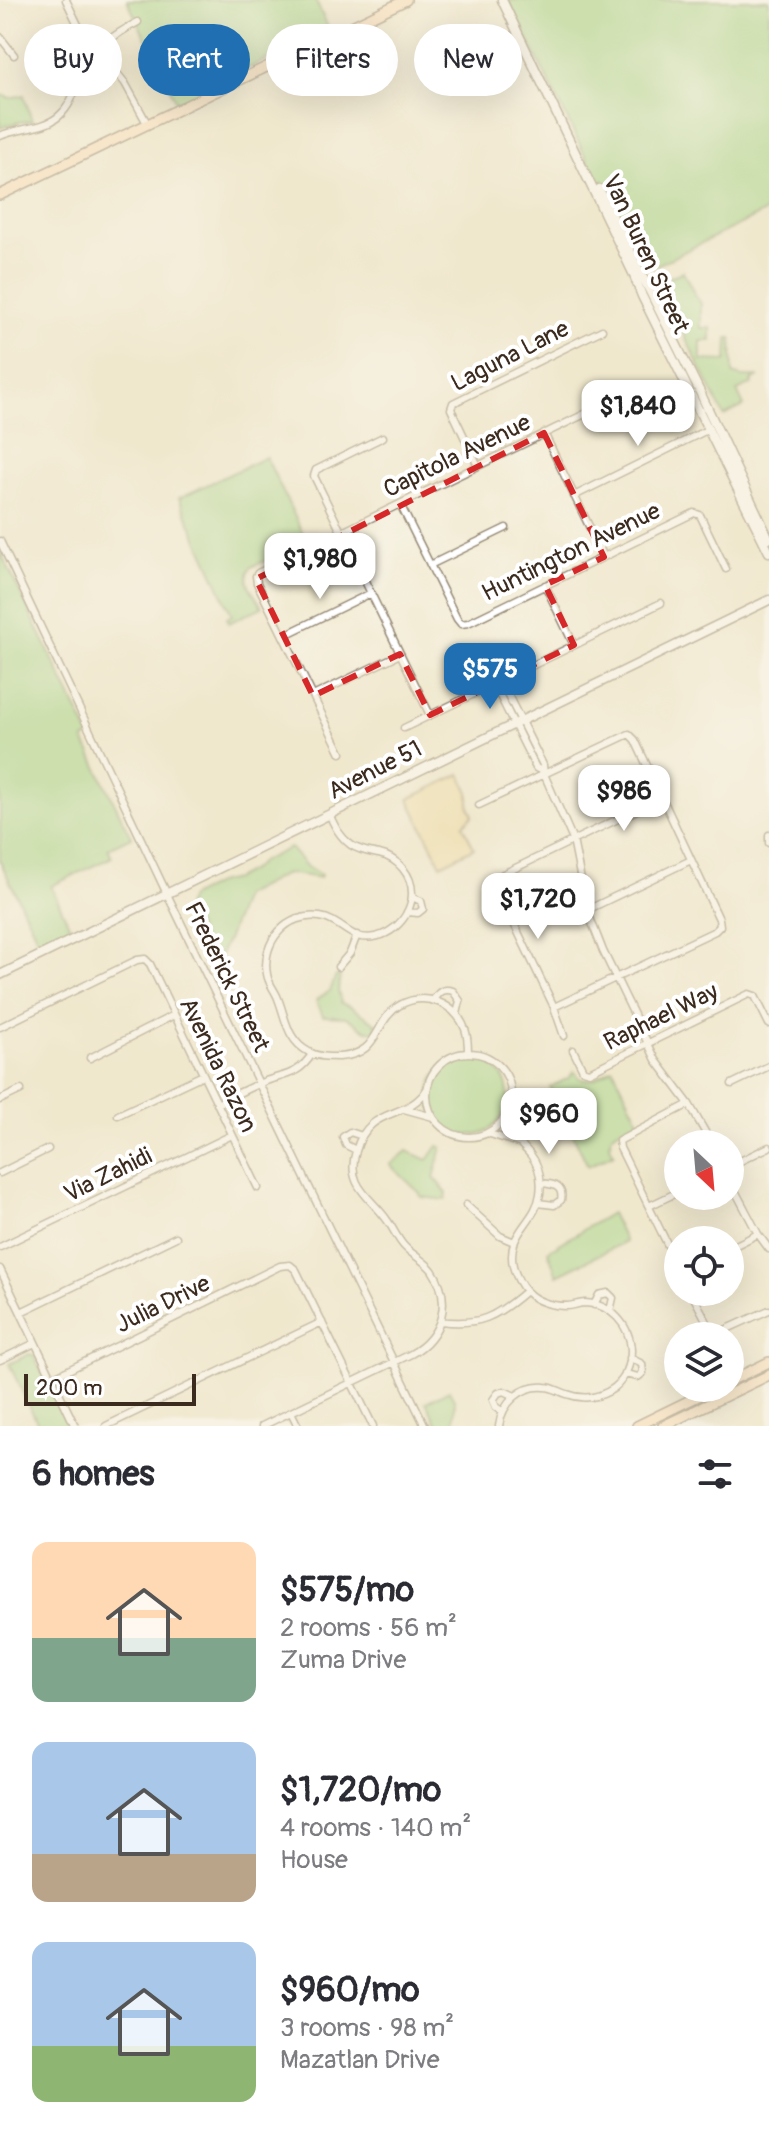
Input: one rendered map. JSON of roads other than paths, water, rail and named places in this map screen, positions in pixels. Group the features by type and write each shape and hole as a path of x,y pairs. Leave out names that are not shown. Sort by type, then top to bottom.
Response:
{"main road":[{"path":"0,195 406,0"},
{"path":"744,1374 769,1362"},
{"path":"663,1426 769,1375"},
{"path":"644,1424 687,1402"}],"street":[{"path":"66,0 78,24"},
{"name":"Van Buren Street","path":"502,0 663,317 769,552"},
{"path":"122,31 138,22"},
{"path":"0,37 14,55"},
{"name":"Van Buren Street","path":"531,58 642,296 769,539"},
{"path":"122,79 148,125"},
{"path":"0,136 21,128 48,124 59,116 73,96"},
{"path":"647,276 663,308 663,317"},
{"name":"Laguna Lane","path":"478,466 452,413 453,403 602,330"},
{"name":"Capitola Avenue","path":"283,636 256,576 632,391"},
{"path":"574,496 712,427"},
{"path":"544,433 604,557"},
{"path":"383,437 314,473 430,715"},
{"path":"400,504 430,565 506,528"},
{"name":"Huntington Avenue","path":"430,565 461,624 697,513 726,569"},
{"name":"Frederick Street","path":"0,541 425,1426"},
{"path":"545,585 574,645"},
{"path":"341,753 283,636 371,593"},
{"name":"Avenue 51","path":"0,975 769,600"},
{"path":"404,728 661,603"},
{"path":"313,696 400,654"},
{"path":"497,682 543,765 543,772 573,840 594,930 648,1043 704,1130"},
{"path":"479,805 543,772 629,734 635,740 719,919 720,926 715,931 554,1007"},
{"path":"564,1036 554,1007 495,884 503,874 662,798"},
{"path":"330,816 340,834 351,845 386,856 401,867 409,880 412,897 407,912 396,927 372,937 357,935 327,918 303,917 278,932 267,953 267,977 285,1023 297,1043 312,1054 344,1057 358,1053 372,1043 396,1008 416,999 434,999 457,1014 467,1032 468,1053"},
{"path":"587,910 691,860"},
{"path":"407,912 418,913 423,909 421,901 412,897"},
{"path":"338,967 350,953 357,935"},
{"name":"Avenida Razon","path":"0,1027 137,960 145,959 258,1188"},
{"path":"434,999 441,990 453,991 460,1001 457,1014"},
{"name":"Raphael Way","path":"573,1050 585,1072 753,994 769,1024"},
{"path":"90,1058 174,1015"},
{"path":"262,1426 394,1362 425,1345 436,1332 442,1300 440,1287 428,1265 403,1245 388,1221 361,1192 355,1173 356,1150 362,1136 377,1120 416,1102 427,1089 437,1068 451,1058 468,1053 482,1056 503,1071 510,1085 508,1112 512,1129 535,1162 541,1183 538,1203 514,1242 514,1269 526,1291 538,1300 553,1305 594,1305 610,1311 627,1331 630,1358 625,1374 609,1391 590,1397 571,1396 542,1386 529,1388 515,1396 502,1411 499,1426"},
{"path":"217,1104 259,1084 291,1074 303,1067 312,1054"},
{"path":"732,1084 769,1066"},
{"path":"118,1115 203,1075"},
{"path":"427,1089 433,1117 455,1135 472,1137 487,1133 508,1112"},
{"path":"0,1100 21,1090"},
{"path":"664,1237 619,1141 689,1104"},
{"path":"404,1109 433,1117"},
{"path":"356,1150 344,1143 343,1137 349,1132 362,1136"},
{"path":"487,1133 521,1145"},
{"name":"Via Zahidi","path":"0,1247 232,1135"},
{"path":"744,1159 769,1147"},
{"path":"0,1173 48,1149"},
{"path":"538,1203 554,1205 562,1195 556,1185 541,1183"},
{"path":"649,1206 664,1199"},
{"path":"466,1205 500,1236 514,1242"},
{"path":"744,1208 769,1249"},
{"path":"744,1241 758,1234"},
{"path":"21,1312 176,1237"},
{"name":"Julia Drive","path":"52,1378 280,1266 290,1265 296,1270 322,1322"},
{"path":"0,1269 75,1426"},
{"path":"440,1321 471,1323 483,1320 502,1312 526,1291"},
{"path":"594,1305 599,1295 608,1293 613,1298 610,1311"},
{"path":"743,1322 769,1310"},
{"path":"106,1426 322,1322 373,1426"},
{"path":"0,1360 35,1343"},
{"path":"625,1374 638,1377 643,1373 642,1364 630,1358"},
{"path":"502,1411 494,1404 495,1396 504,1391 515,1396"},
{"path":"291,1412 298,1426"}]}
